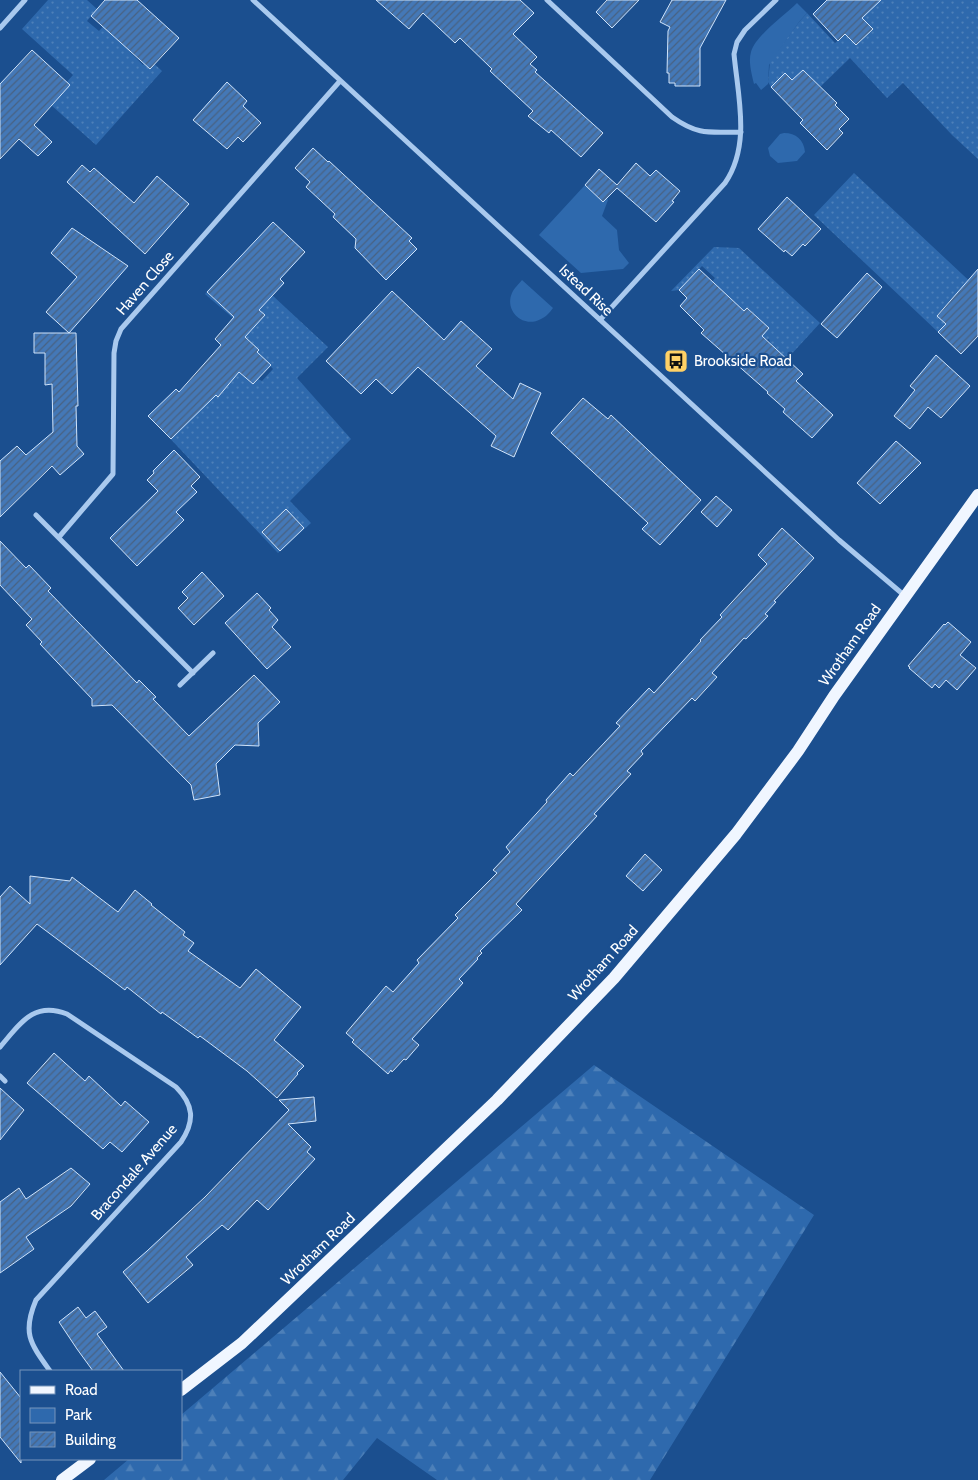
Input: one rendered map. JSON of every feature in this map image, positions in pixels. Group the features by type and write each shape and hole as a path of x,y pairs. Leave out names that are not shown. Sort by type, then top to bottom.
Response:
{"main road":[{"name":"Wrotham Road","path":"182,1389 242,1343 497,1100 614,978 736,834 798,751 904,596 978,495"},
{"path":"62,1480 89,1460"}],"street":[{"path":"0,28 25,0"},
{"name":"Istead Rise","path":"253,0 839,540 904,596"},
{"path":"547,0 672,117 682,124 695,131 741,132"},
{"path":"600,320 725,183 733,171 741,132 734,54 737,42 745,30 776,0"},
{"name":"Haven Close","path":"59,537 113,474 114,354 121,329 340,81"},
{"path":"36,515 193,673"},
{"path":"180,686 213,653"},
{"name":"Bracondale Avenue","path":"0,1047 25,1018 34,1012 55,1010 67,1014 176,1087 185,1096 190,1107 191,1122 181,1142 36,1300 29,1317 28,1334 36,1353 49,1370"}],"green space":[{"path":"48,0 87,0 97,9 87,21 99,31 109,20 152,20 156,16 157,18 133,44 135,47 130,52 143,65 149,59 162,71 96,145 51,105 73,75 22,29"},
{"path":"881,0 978,0 978,159 952,135 903,83 887,98 850,58 820,87 803,70 792,80 785,73 771,87 768,82 770,62 807,13 835,43 845,34 856,45 873,29 862,18"},
{"path":"797,3 807,13 769,65 768,84 761,90 756,83 754,84 750,64 751,52 758,39"},
{"path":"780,134 796,136 803,144 805,152 797,161 778,163 770,156 768,148"},
{"path":"854,173 978,289 963,286 937,315 946,324 938,332 814,215"},
{"path":"585,185 603,202 607,198 608,200 602,216 617,230 619,250 629,263 623,269 581,273 539,235"},
{"path":"714,247 739,248 820,323 787,359 771,345 769,339 767,340 762,336 769,328 748,308 744,311 708,287 715,278 702,266 679,290 671,291"},
{"path":"522,280 553,308 543,318 528,322 522,320 513,312 510,300 515,288"},
{"path":"207,292 242,324 243,322 252,330 265,315 256,308 272,295 328,347 297,378 351,439 290,501 311,523 278,553 163,431 169,425 177,433 198,412 206,387 218,397 239,372 253,384 258,379 262,381 273,369 257,352 259,350 229,323 233,318 205,294"},
{"path":"594,1065 814,1215 650,1480 437,1480 377,1438 343,1480 104,1480 128,1460 182,1460 182,1414"}],"building":[{"path":"105,0 137,0 179,38 150,69 91,16"},
{"path":"376,0 520,0 534,13 513,34 537,57 530,64 537,70 535,72 603,133 581,157 551,130 549,133 528,116 533,111 490,71 492,69 460,38 455,43 423,13 409,29"},
{"path":"607,0 639,0 612,28 596,12"},
{"path":"672,0 726,0 700,48 700,86 675,86 675,83 669,83 669,73 667,73 668,31 670,27 660,22"},
{"path":"827,0 881,0 862,18 873,29 856,45 845,34 838,41 813,14"},
{"path":"32,50 70,85 34,125 52,142 38,156 19,139 0,159 0,84"},
{"path":"803,70 837,103 835,105 849,119 839,129 843,133 827,150 800,123 803,120 771,87 785,73 792,80"},
{"path":"227,82 247,101 243,106 261,123 243,142 238,137 227,149 193,120"},
{"path":"313,148 412,238 409,241 417,249 386,280 355,248 356,239 333,217 335,214 306,187 310,182 295,168"},
{"path":"636,163 650,176 656,170 680,191 672,201 674,202 656,222 617,188 603,202 585,185 599,169 617,185"},
{"path":"82,165 90,172 94,168 134,203 157,176 189,204 145,254 67,182"},
{"path":"787,197 821,229 805,246 803,244 792,256 785,250 784,252 758,229"},
{"path":"273,222 305,252 280,279 284,283 259,310 265,315 245,337 271,365 253,384 239,372 218,397 216,395 171,439 148,416 176,389 179,392 221,345 215,339 234,317 207,292"},
{"path":"72,228 128,266 69,333 46,312 77,277 51,253"},
{"path":"699,269 744,311 747,308 769,328 762,336 803,374 796,381 833,415 812,438 783,412 785,409 768,392 701,333 704,330 680,306 687,298 679,290"},
{"path":"978,269 978,336 961,354 938,332 946,324 937,316"},
{"path":"867,273 882,287 837,338 821,324"},
{"path":"392,291 444,340 461,321 492,349 476,366 513,399 520,383 541,393 514,457 491,446 496,436 418,367 392,394 376,379 361,394 326,361"},
{"path":"34,333 76,333 77,446 84,454 60,475 52,466 0,517 0,461 17,446 26,455 53,432 52,384 45,385 45,353 34,353"},
{"path":"936,355 970,386 941,418 928,407 910,429 894,416 915,390 910,386"},
{"path":"583,398 608,419 611,415 701,500 660,545 642,529 648,523 551,433"},
{"path":"896,441 921,463 880,504 857,483"},
{"path":"174,450 200,477 191,486 197,492 176,512 184,520 137,566 110,538 158,491 147,480 154,473 153,471"},
{"path":"716,496 732,510 717,527 701,512"},
{"path":"286,509 304,528 280,551 262,532"},
{"path":"782,528 814,558 774,601 776,602 765,614 768,616 746,639 744,638 712,673 717,677 695,701 692,698 641,751 643,754 627,771 631,774 594,814 597,816 516,904 522,910 480,951 482,953 478,959 459,979 463,983 412,1039 419,1045 406,1060 404,1059 388,1074 352,1042 354,1040 346,1033 386,986 393,992 419,963 417,960 458,918 455,915 497,873 493,870 510,852 506,847 547,802 546,800 570,773 573,776 620,726 616,723 649,688 654,693 722,617 720,615 767,564 758,555"},
{"path":"0,541 26,568 29,565 51,588 48,591 137,683 139,680 156,697 153,699 189,736 254,675 280,702 258,723 259,746 235,745 216,764 220,795 194,800 191,785 112,705 92,706 92,699 40,644 42,642 26,625 32,619 0,585"},
{"path":"202,572 224,596 194,625 178,608 188,598 182,592"},
{"path":"257,593 271,608 269,610 278,620 272,627 291,647 267,669 225,623"},
{"path":"948,622 971,642 960,655 976,668 957,690 946,680 939,688 935,684 932,688 908,666 944,624"},
{"path":"645,854 662,870 643,891 626,876"},
{"path":"30,876 70,881 72,877 118,912 135,890 185,932 183,935 194,943 188,951 240,988 256,969 301,1007 274,1040 304,1066 277,1098 247,1071 200,1036 198,1038 162,1012 161,1014 127,987 125,990 37,924 0,965 0,897 10,886 30,904"},
{"path":"54,1053 85,1081 89,1076 121,1106 125,1101 149,1122 122,1152 110,1142 103,1149 27,1083"},
{"path":"0,1088 24,1110 0,1140"},
{"path":"314,1097 316,1121 288,1124 311,1147 307,1152 315,1159 268,1210 257,1200 228,1230 222,1225 186,1257 193,1265 148,1303 123,1272 205,1197 289,1110 279,1100"},
{"path":"71,1168 90,1184 71,1206 26,1237 34,1249 0,1273 0,1202 19,1188 26,1199"},
{"path":"78,1307 86,1318 95,1311 107,1327 97,1334 123,1370 92,1370 59,1322"},
{"path":"0,1372 20,1397 21,1463 0,1437"}],"place":[{"name":"Brookside Road","path":"676,361"}]}
